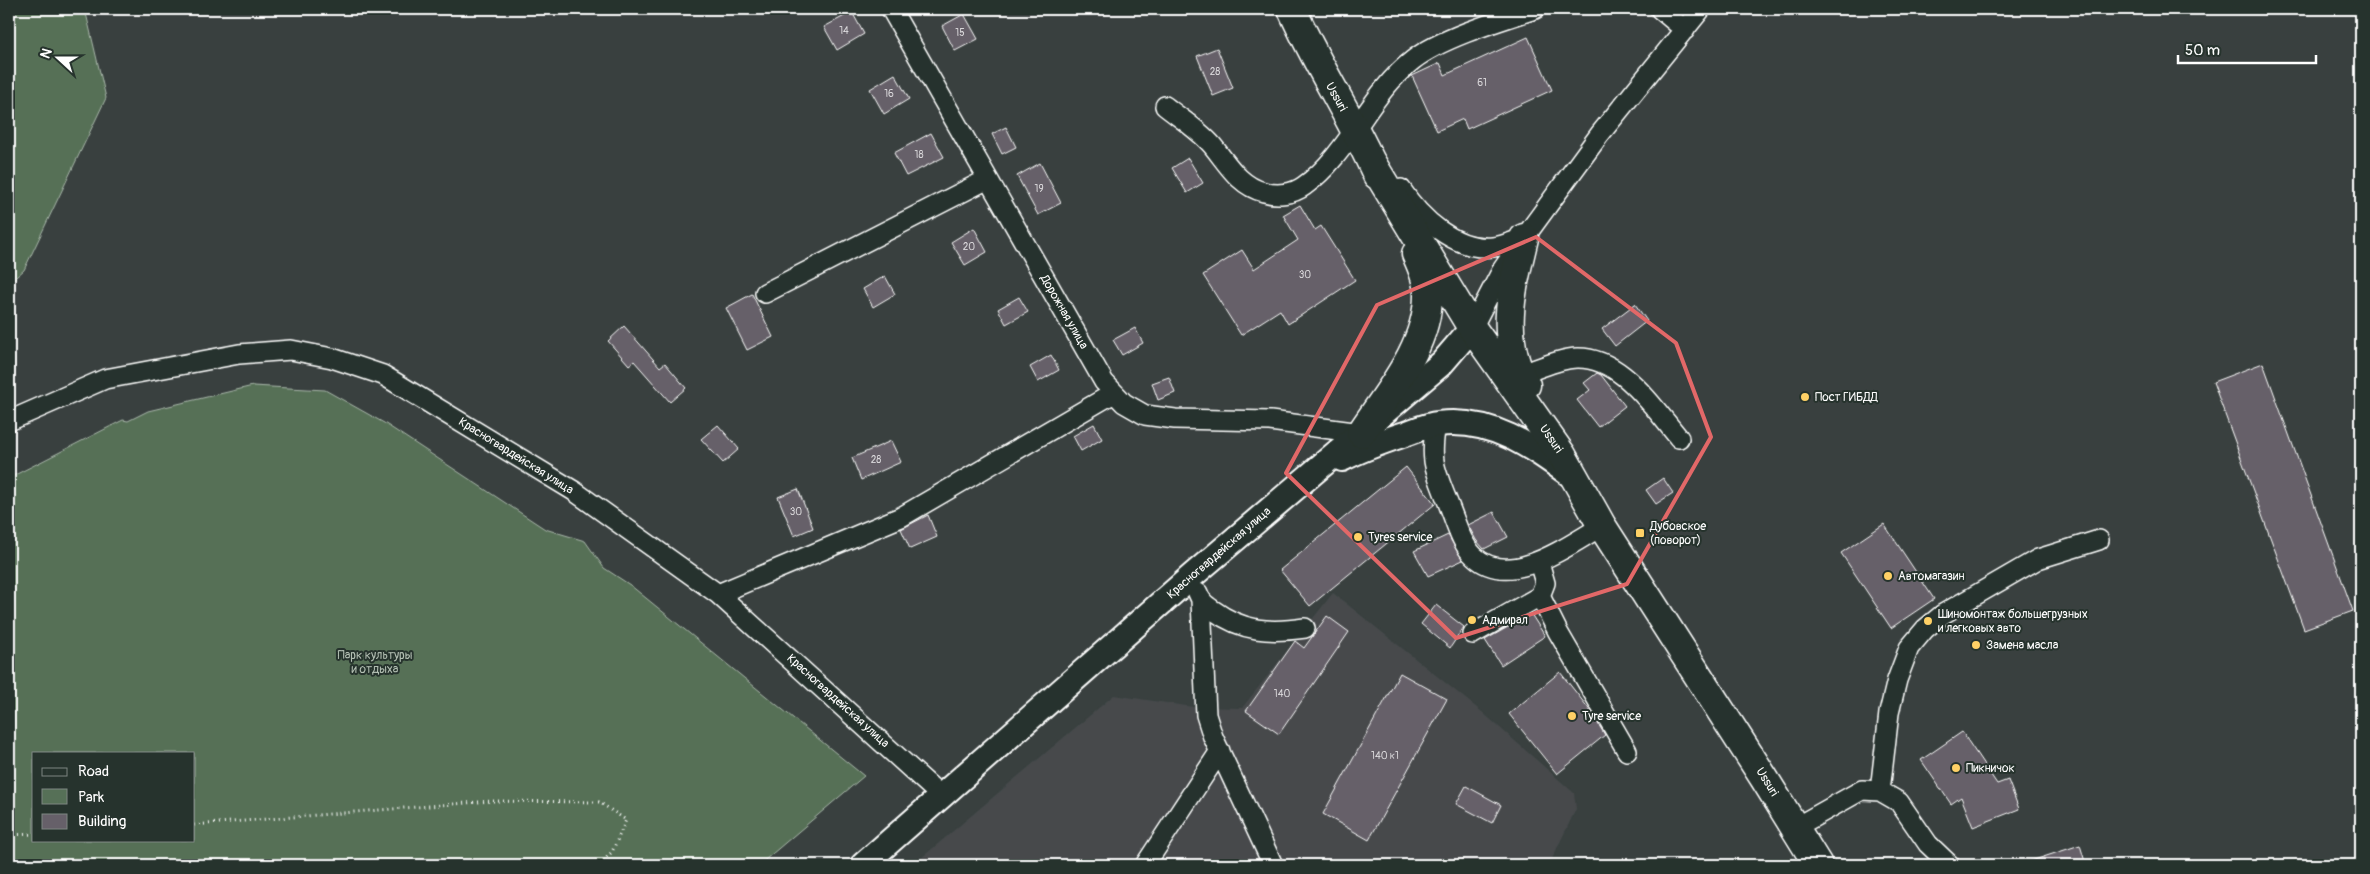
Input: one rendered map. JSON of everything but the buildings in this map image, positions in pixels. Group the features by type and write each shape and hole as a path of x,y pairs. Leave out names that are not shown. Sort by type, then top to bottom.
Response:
{"highway":[{"name":"Ussuri","path":"1292,9 1319,67 1370,160 1472,328 1568,467 1602,526 1796,827 1818,865"},
{"path":"1361,433 1415,347 1426,313 1428,294 1426,279 1417,255 1392,208 1370,160"},
{"path":"1524,238 1514,281 1508,328 1511,348 1520,375 1568,467"}],"main road":[{"name":"Красногвардейская улица","path":"863,865 1193,575 1442,362 1472,328"},
{"path":"1311,474 1361,449 1436,424 1463,422 1486,426 1504,433 1532,446 1568,467"}],"street":[{"name":"Дорожная улица","path":"891,9 1104,382 1124,403 1146,415 1175,419 1270,421 1361,433"},
{"path":"1165,106 1211,144 1227,167 1246,184 1264,192 1284,194 1303,187 1318,174 1355,131 1385,87 1413,60 1499,14 1536,9"},
{"path":"1660,9 1685,30"},
{"path":"1472,328 1502,270 1524,238 1600,134 1701,9"},
{"path":"1355,131 1377,155 1408,201 1427,220 1453,239 1474,246 1493,248 1524,238"},
{"path":"766,293 988,179"},
{"name":"Красногвардейская улица","path":"9,421 106,379 239,354 291,350 332,358 383,375 574,491 718,594 941,796"},
{"path":"1520,375 1569,359 1589,359 1603,364 1626,378 1679,438"},
{"path":"718,594 901,517 1114,393"},
{"path":"1436,424 1432,446 1434,468 1458,530 1473,556 1500,568 1513,569 1539,562 1602,526"},
{"path":"1880,792 1889,714 1897,680 1909,648 1925,629 1943,614 2038,559 2099,540"},
{"path":"1473,634 1540,596 1545,583 1539,562"},
{"path":"1193,575 1201,600 1206,715 1220,752 1273,865"},
{"path":"1540,596 1558,632 1627,750"},
{"path":"1201,600 1230,622 1257,630 1284,631 1305,628"},
{"path":"1145,865 1220,752"},
{"path":"1796,827 1862,790 1880,792 1899,802 1928,844 1950,865"}],"path":[{"path":"195,825 491,801 599,802 626,820 612,852 598,865"},
{"path":"9,835 32,834"}],"highlighted area":[{"path":"1536,237 1676,343 1711,437 1627,584 1456,638 1286,473 1377,305"}],"shaded area":[{"path":"1333,593 1482,712 1574,793 1576,809 1549,865 913,865 1114,695 1193,707 1242,708"}],"green space":[{"path":"9,9 85,9 106,98 24,270 9,283"},
{"name":"Парк культуры и отдыха","path":"253,386 325,390 384,423 545,529 585,541 604,568 630,585 864,776 759,865 9,865 9,478 123,420 128,421 148,411"}],"place":[{"name":"Пост ГИБДД","path":"1805,397"},
{"name":"Дубовское (поворот)","path":"1640,533"},
{"name":"Tyres service","path":"1358,537"},
{"name":"Автомагазин","path":"1888,576"},
{"name":"Адмирал","path":"1472,620"},
{"name":"Шиномонтаж большегрузных и легковых авто","path":"1928,621"},
{"name":"Замена масла","path":"1976,645"},
{"name":"Tyre service","path":"1572,716"},
{"name":"Пикничок","path":"1956,768"}]}
